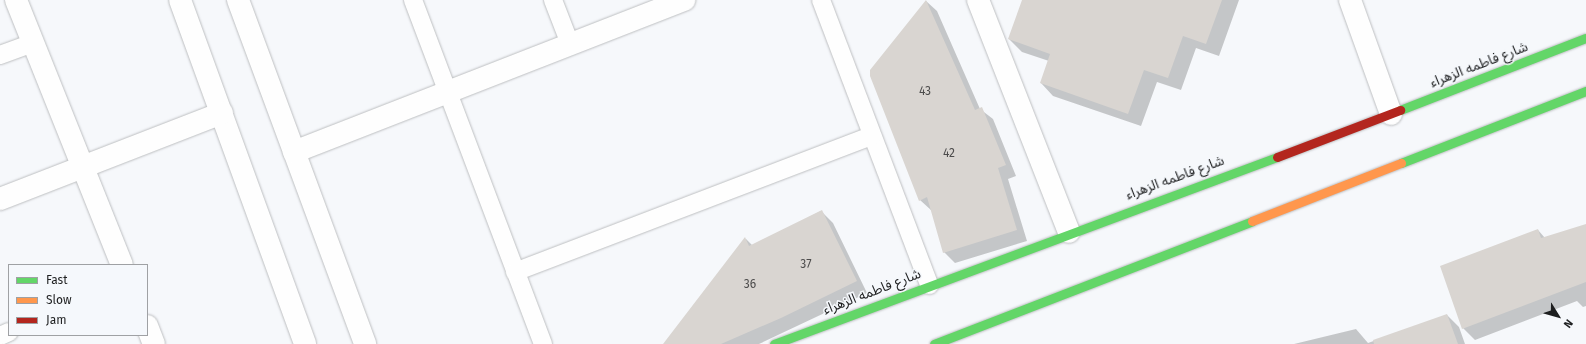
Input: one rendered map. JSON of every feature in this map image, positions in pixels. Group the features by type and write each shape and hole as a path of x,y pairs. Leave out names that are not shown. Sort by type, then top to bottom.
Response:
{"street":[{"path":"16,0 122,264"},
{"path":"180,0 305,344"},
{"path":"238,0 365,344"},
{"path":"294,152 684,0"},
{"path":"978,0 1069,232"},
{"path":"1350,0 1391,114"},
{"name":"شارع فاطمه الزهراء","path":"778,343 1069,232 1391,114 1586,38"},
{"path":"934,344 1586,91"},
{"path":"0,199 222,113"},
{"path":"148,329 154,344"}],"lane":[{"path":"413,0 446,92 543,344"},
{"path":"553,0 570,44"},
{"path":"821,0 929,285"},
{"path":"0,55 33,43"},
{"path":"515,272 872,136"}],"building":[{"path":"926,0 975,110 982,107 1006,165 998,168 1017,230 943,253 927,197 919,201 870,76 870,70"},
{"path":"1022,0 1222,0 1206,44 1183,36 1168,78 1144,70 1128,114 1040,83 1050,54 1008,39"},
{"path":"822,210 857,281 781,318 721,344 663,344 745,237 749,246"},
{"path":"1586,224 1586,282 1462,329 1440,266 1538,229 1541,238"},
{"path":"1447,314 1458,344 1374,344 1373,340"}],"traffic: fast":[{"path":"1400,110 1586,38"},
{"path":"1401,163 1586,91"},
{"path":"774,344 1277,157"},
{"path":"934,344 1252,221"}],"traffic: slow":[{"path":"1252,221 1401,163"}],"traffic: jam":[{"path":"1277,157 1400,110"}]}
